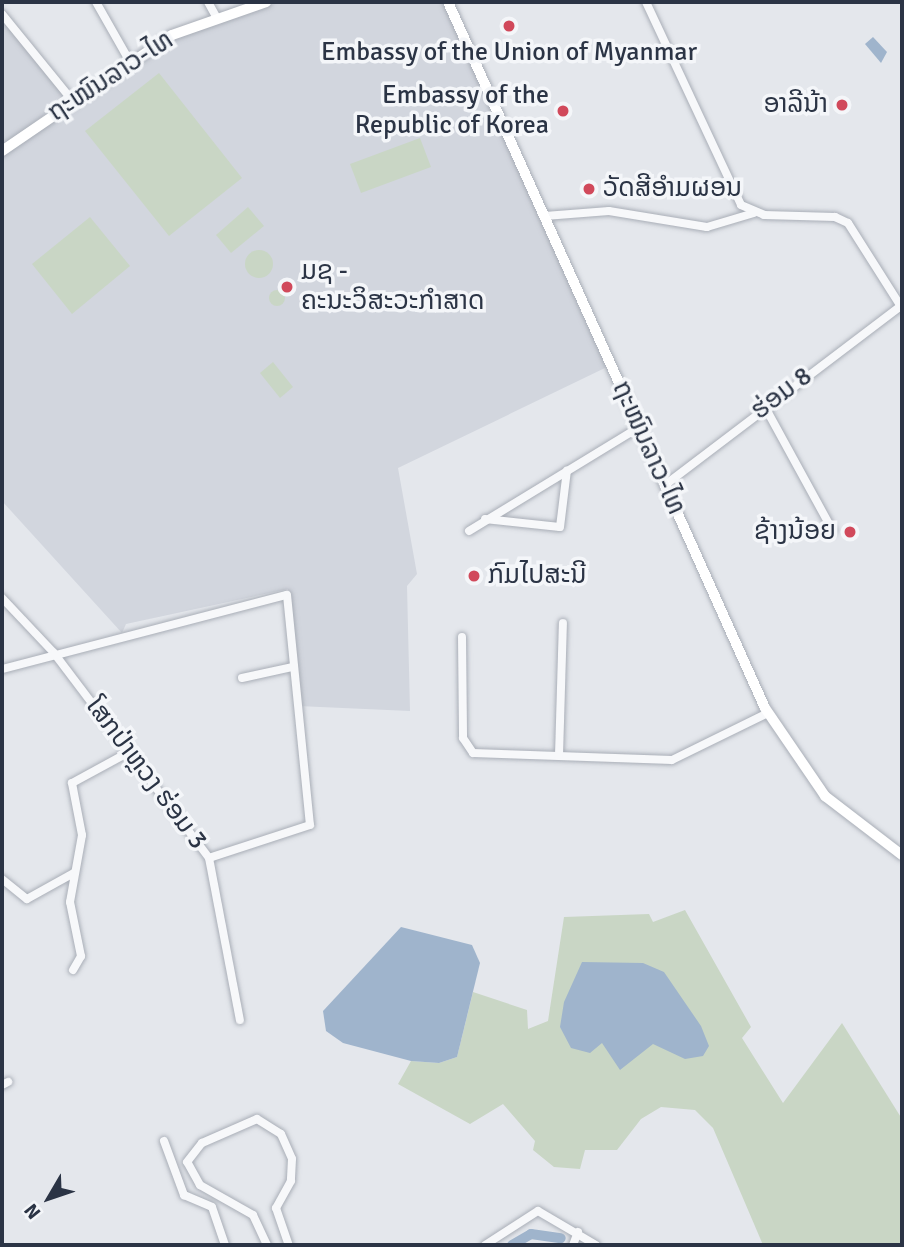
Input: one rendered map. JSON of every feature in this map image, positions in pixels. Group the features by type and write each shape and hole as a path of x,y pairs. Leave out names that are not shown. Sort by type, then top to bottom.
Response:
{"street":[{"path":"96,2 129,60"},
{"path":"208,2 217,18"},
{"name":"ຖະໜົນລາວ-ໄທ","path":"2,151 129,60 217,18 266,2"},
{"name":"ຖະໜົນລາວ-ໄທ","path":"447,2 768,713 824,796 902,855"},
{"path":"646,2 736,199 754,213"},
{"path":"2,13 71,99"},
{"path":"545,216 609,211 707,228 754,213 842,219 899,295 902,307"},
{"name":"ຮ່ອມ 8","path":"665,485 765,407 902,307"},
{"path":"765,407 833,531"},
{"path":"469,531 638,428"},
{"path":"485,519 560,527 567,470"},
{"path":"2,669 54,653 287,595 292,667 310,825 209,858"},
{"name":"ໂສກປ່າຫຼວງ ຮ່ອມ 3","path":"2,598 54,653 131,751 209,858 240,1020"},
{"path":"559,755 563,623"},
{"path":"462,637 464,748 672,760 768,713"},
{"path":"242,678 292,667"},
{"path":"73,970 81,956 70,902 82,835 74,776 131,751"},
{"path":"2,879 27,899 74,873"},
{"path":"267,1245 253,1215 200,1185 187,1162 213,1137 257,1119 281,1135 292,1159 291,1181 276,1208 289,1245"},
{"path":"164,1141 184,1195 212,1207 225,1245"},
{"path":"485,1245 538,1211 578,1232 596,1245"},
{"path":"573,1245 578,1232"}],"shaded area":[{"name":"ມຊ - ຄະນະວິສະວະກຳສາດ","path":"280,2 443,2 607,367 398,468 417,574 407,586 410,711 298,706 288,589 126,624 122,633 2,501 2,156 174,38"},
{"path":"2,20 66,99 2,146"}],"green space":[{"path":"159,73 242,178 169,236 85,131"},
{"path":"420,138 431,167 361,193 350,164"},
{"path":"248,207 264,226 231,253 216,235"},
{"path":"90,217 130,266 72,314 32,264"},
{"path":"259,250 269,254 273,264 269,274 259,278 249,274 245,264 249,254"},
{"path":"274,290 280,290 285,298 283,304 274,306 269,301 269,295"},
{"path":"273,362 293,387 280,398 260,373"},
{"path":"685,910 751,1027 742,1038 783,1103 842,1023 902,1119 902,1245 763,1245 713,1128 695,1110 661,1107 641,1119 617,1150 585,1150 580,1169 554,1167 533,1150 535,1141 503,1104 470,1124 398,1084 411,1061 439,1063 457,1057 473,992 527,1010 528,1029 548,1021 564,917 649,914 653,922"}],"water":[{"path":"873,37 887,52 881,63 865,44"},
{"path":"401,927 472,945 480,963 457,1057 439,1063 411,1061 343,1043 326,1031 323,1011"},
{"path":"582,962 643,963 664,972 701,1026 709,1046 703,1056 685,1059 653,1044 620,1070 602,1043 590,1053 571,1048 560,1027 564,1002"}],"waterway":[{"path":"512,1245 531,1234 561,1238"}],"place":[{"name":"Embassy of the Union of Myanmar","path":"509,26"},
{"name":"ອາລີນ້າ","path":"842,105"},
{"name":"Embassy of the Republic of Korea","path":"563,111"},
{"name":"ວັດສີອຳມຜອນ","path":"589,189"},
{"name":"ມຊ - ຄະນະວິສະວະກຳສາດ","path":"287,287"},
{"name":"ຊ້າງນ້ອຍ","path":"850,532"},
{"name":"ກົມໄປສະນີ","path":"474,576"}]}
